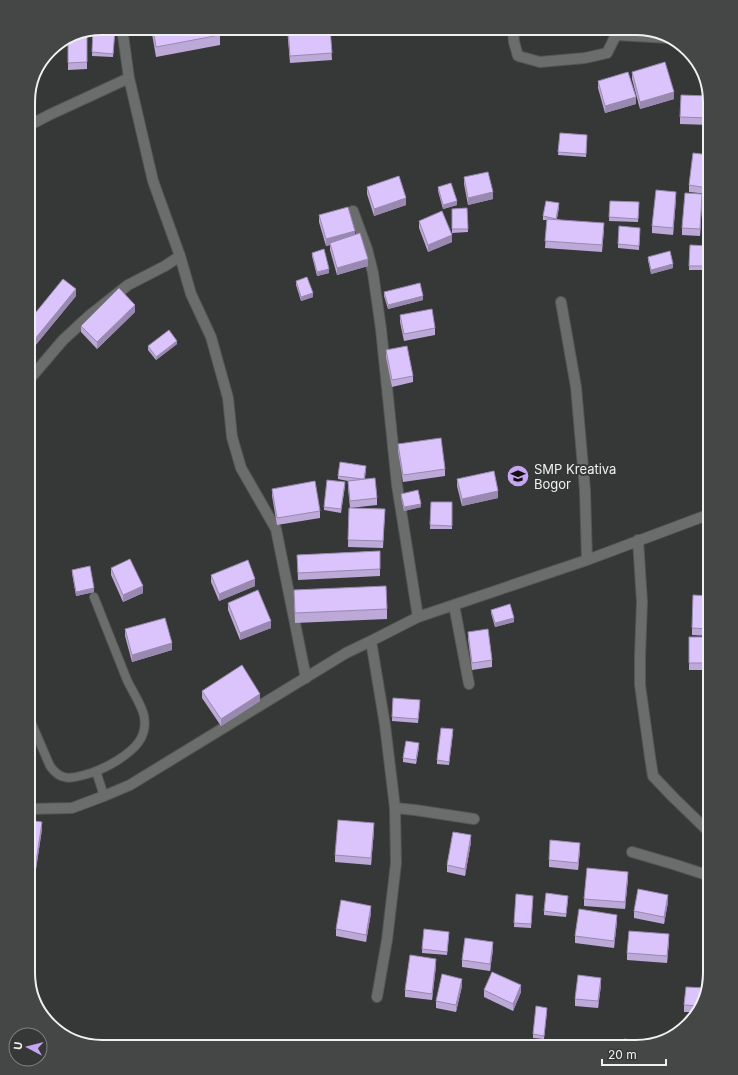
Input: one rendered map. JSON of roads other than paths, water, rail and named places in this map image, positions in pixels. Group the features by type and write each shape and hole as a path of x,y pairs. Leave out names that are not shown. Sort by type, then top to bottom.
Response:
{"street":[{"path":"123,35 129,78 153,181 180,256 191,294 211,337 228,398 232,437 241,468 276,529 306,678"},
{"path":"514,35 518,56 540,62 585,58 607,53 615,35"},
{"path":"35,122 129,78"},
{"path":"353,211 367,249 373,273 382,329 397,485 418,617"},
{"path":"35,373 63,340 89,316 128,285 165,266 180,256"},
{"path":"561,302 576,387 585,490 587,560"},
{"path":"35,809 72,808 130,785 346,653 418,617 587,560 703,517"},
{"path":"638,540 642,602 640,685 653,776 672,797 703,826"},
{"path":"454,605 469,684"},
{"path":"371,641 385,725 395,808 396,863 387,940 377,997"},
{"path":"395,808 474,819"},
{"path":"632,852 703,874"}],"lane":[{"path":"35,731 54,773 62,778 71,778 96,771 112,763 132,750 141,738 145,723 144,714 128,681 94,597"},
{"path":"96,771 104,796"}],"place":[{"name":"SMP Kreativa Bogor","path":"518,476"}]}
